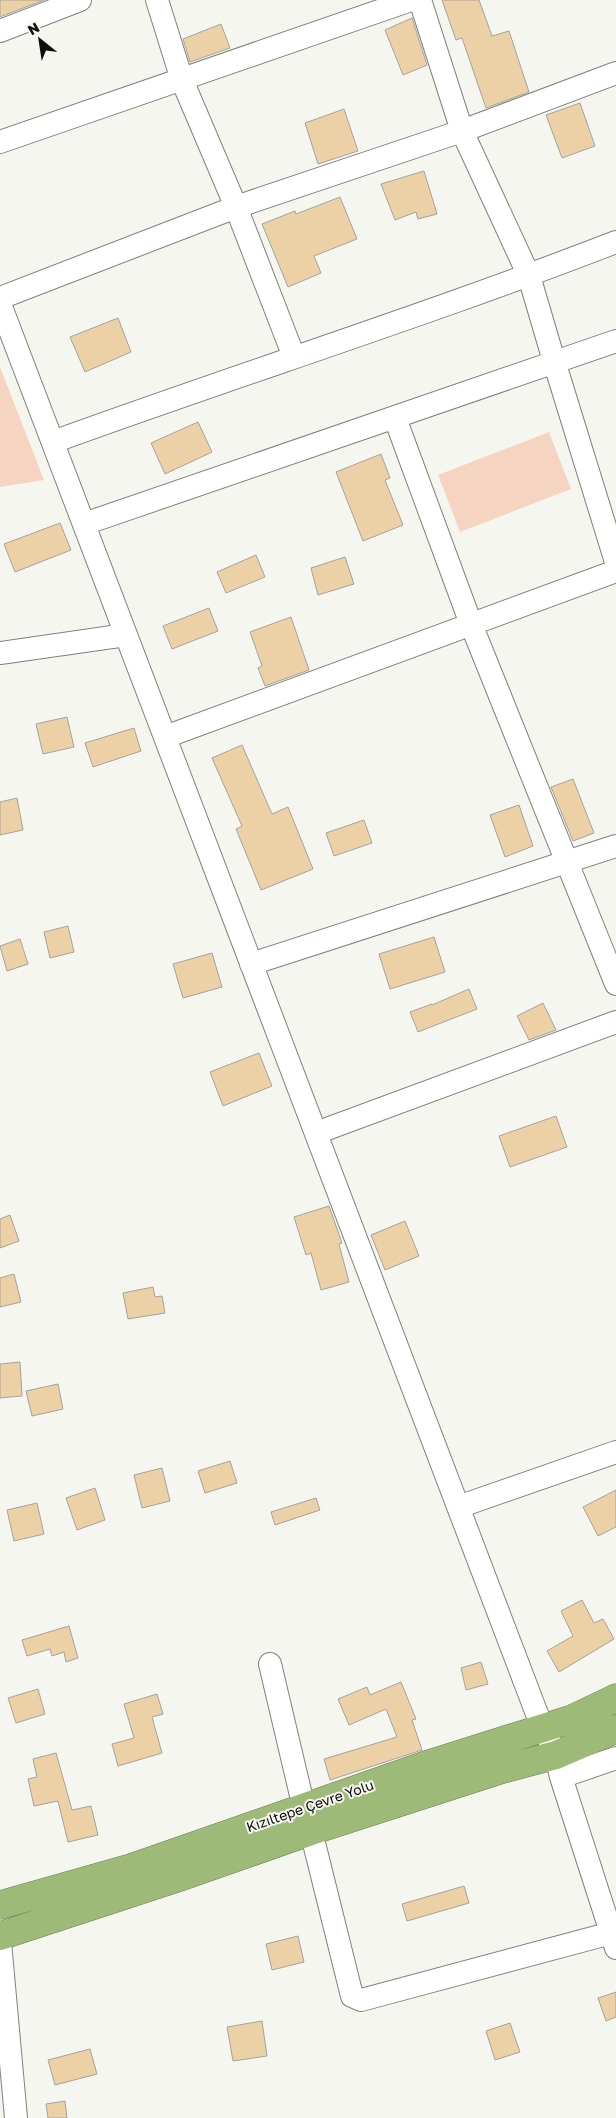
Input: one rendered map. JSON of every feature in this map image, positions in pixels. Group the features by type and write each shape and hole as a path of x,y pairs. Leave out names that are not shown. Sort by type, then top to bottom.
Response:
{"highway":[{"name":"Kızıltepe Çevre Yolu","path":"0,1936 180,1877 428,1764 572,1719 616,1698"},
{"name":"Kızıltepe Çevre Yolu","path":"0,1905 308,1820 503,1769 559,1766 616,1729"}],"street":[{"path":"0,31 80,0"},
{"path":"157,0 182,80 236,207 294,357"},
{"path":"0,142 412,0"},
{"path":"420,0 462,131 529,276 616,562"},
{"path":"0,298 236,207 462,131 616,73"},
{"path":"52,442 529,276 616,242"},
{"path":"0,304 458,1507 559,1766 614,1940 361,2000 352,1996 270,1664"},
{"path":"84,524 616,341"},
{"path":"395,418 471,624 616,984"},
{"path":"165,737 616,571"},
{"path":"0,653 126,635"},
{"path":"251,964 616,846"},
{"path":"316,1133 616,1022"},
{"path":"458,1507 616,1452"},
{"path":"559,1766 616,1758"},
{"path":"0,1942 16,2118"}],"shaded area":[{"path":"0,367 44,480 0,487"},
{"path":"549,432 571,489 460,532 438,475"}],"building":[{"path":"0,0 44,0 0,17"},
{"path":"442,0 479,0 492,36 509,31 529,92 486,108 462,38 456,40"},
{"path":"412,18 427,65 403,75 385,30"},
{"path":"221,24 230,48 190,62 183,39"},
{"path":"580,103 595,146 562,158 546,115"},
{"path":"344,109 358,151 318,164 305,123"},
{"path":"424,171 437,214 418,219 416,212 395,220 381,184"},
{"path":"340,197 357,239 314,256 321,273 288,287 262,224 295,211 296,214"},
{"path":"118,318 131,352 85,372 70,337"},
{"path":"198,422 212,452 165,474 151,443"},
{"path":"381,454 390,478 385,480 403,525 363,541 336,472"},
{"path":"60,523 71,550 15,572 4,544"},
{"path":"256,555 265,577 226,593 217,572"},
{"path":"345,557 354,584 318,595 311,568"},
{"path":"209,608 218,631 172,649 163,626"},
{"path":"291,617 309,670 265,686 258,668 262,666 250,632"},
{"path":"67,717 74,747 43,754 36,724"},
{"path":"134,728 141,751 93,767 85,743"},
{"path":"242,745 272,814 288,807 313,869 261,890 236,829 242,826 212,758"},
{"path":"573,779 594,833 573,841 551,787"},
{"path":"17,798 23,830 0,835 0,802"},
{"path":"519,805 533,846 505,857 490,815"},
{"path":"364,820 372,843 334,856 326,833"},
{"path":"68,926 74,952 50,958 44,932"},
{"path":"434,937 445,972 390,989 379,954"},
{"path":"20,939 28,964 7,971 0,946"},
{"path":"212,953 222,987 183,998 173,964"},
{"path":"469,989 477,1009 418,1032 410,1012"},
{"path":"543,1003 556,1030 529,1040 517,1016"},
{"path":"259,1053 272,1086 223,1106 210,1072"},
{"path":"556,1116 567,1147 510,1167 499,1136"},
{"path":"329,1206 342,1243 339,1244 349,1282 321,1290 311,1253 306,1255 294,1217"},
{"path":"10,1215 19,1241 0,1248 0,1219"},
{"path":"405,1221 419,1256 385,1270 371,1235"},
{"path":"14,1274 21,1302 0,1307 0,1278"},
{"path":"153,1287 155,1297 162,1296 165,1313 128,1319 123,1293"},
{"path":"20,1362 22,1396 0,1398 0,1364"},
{"path":"58,1384 63,1409 32,1416 26,1391"},
{"path":"230,1461 237,1483 205,1493 198,1471"},
{"path":"162,1468 170,1501 142,1508 134,1475"},
{"path":"95,1488 105,1520 77,1530 66,1498"},
{"path":"616,1490 616,1527 598,1536 583,1507"},
{"path":"316,1498 320,1510 275,1525 271,1512"},
{"path":"37,1503 44,1534 14,1541 7,1510"},
{"path":"582,1600 594,1623 603,1619 614,1639 559,1672 547,1651 573,1636 561,1611"},
{"path":"69,1626 78,1658 66,1662 64,1652 52,1656 50,1649 27,1656 22,1640"},
{"path":"481,1662 488,1684 466,1690 461,1668"},
{"path":"401,1682 416,1719 412,1720 422,1750 330,1780 324,1759 397,1737 386,1709 349,1725 338,1699 367,1687 370,1695"},
{"path":"38,1689 45,1714 16,1723 8,1698"},
{"path":"157,1694 163,1714 152,1717 162,1753 118,1766 112,1744 134,1738 124,1704"},
{"path":"56,1753 72,1810 91,1806 98,1835 68,1842 58,1801 34,1806 28,1779 37,1777 33,1759"},
{"path":"464,1886 469,1903 407,1921 402,1904"},
{"path":"298,1936 304,1962 272,1970 266,1944"},
{"path":"616,1992 616,2017 606,2021 598,1998"},
{"path":"262,2021 267,2056 233,2061 227,2027"},
{"path":"510,2023 520,2052 495,2060 486,2031"},
{"path":"90,2049 97,2074 55,2085 48,2060"},
{"path":"65,2101 67,2118 48,2118 46,2104"}]}
